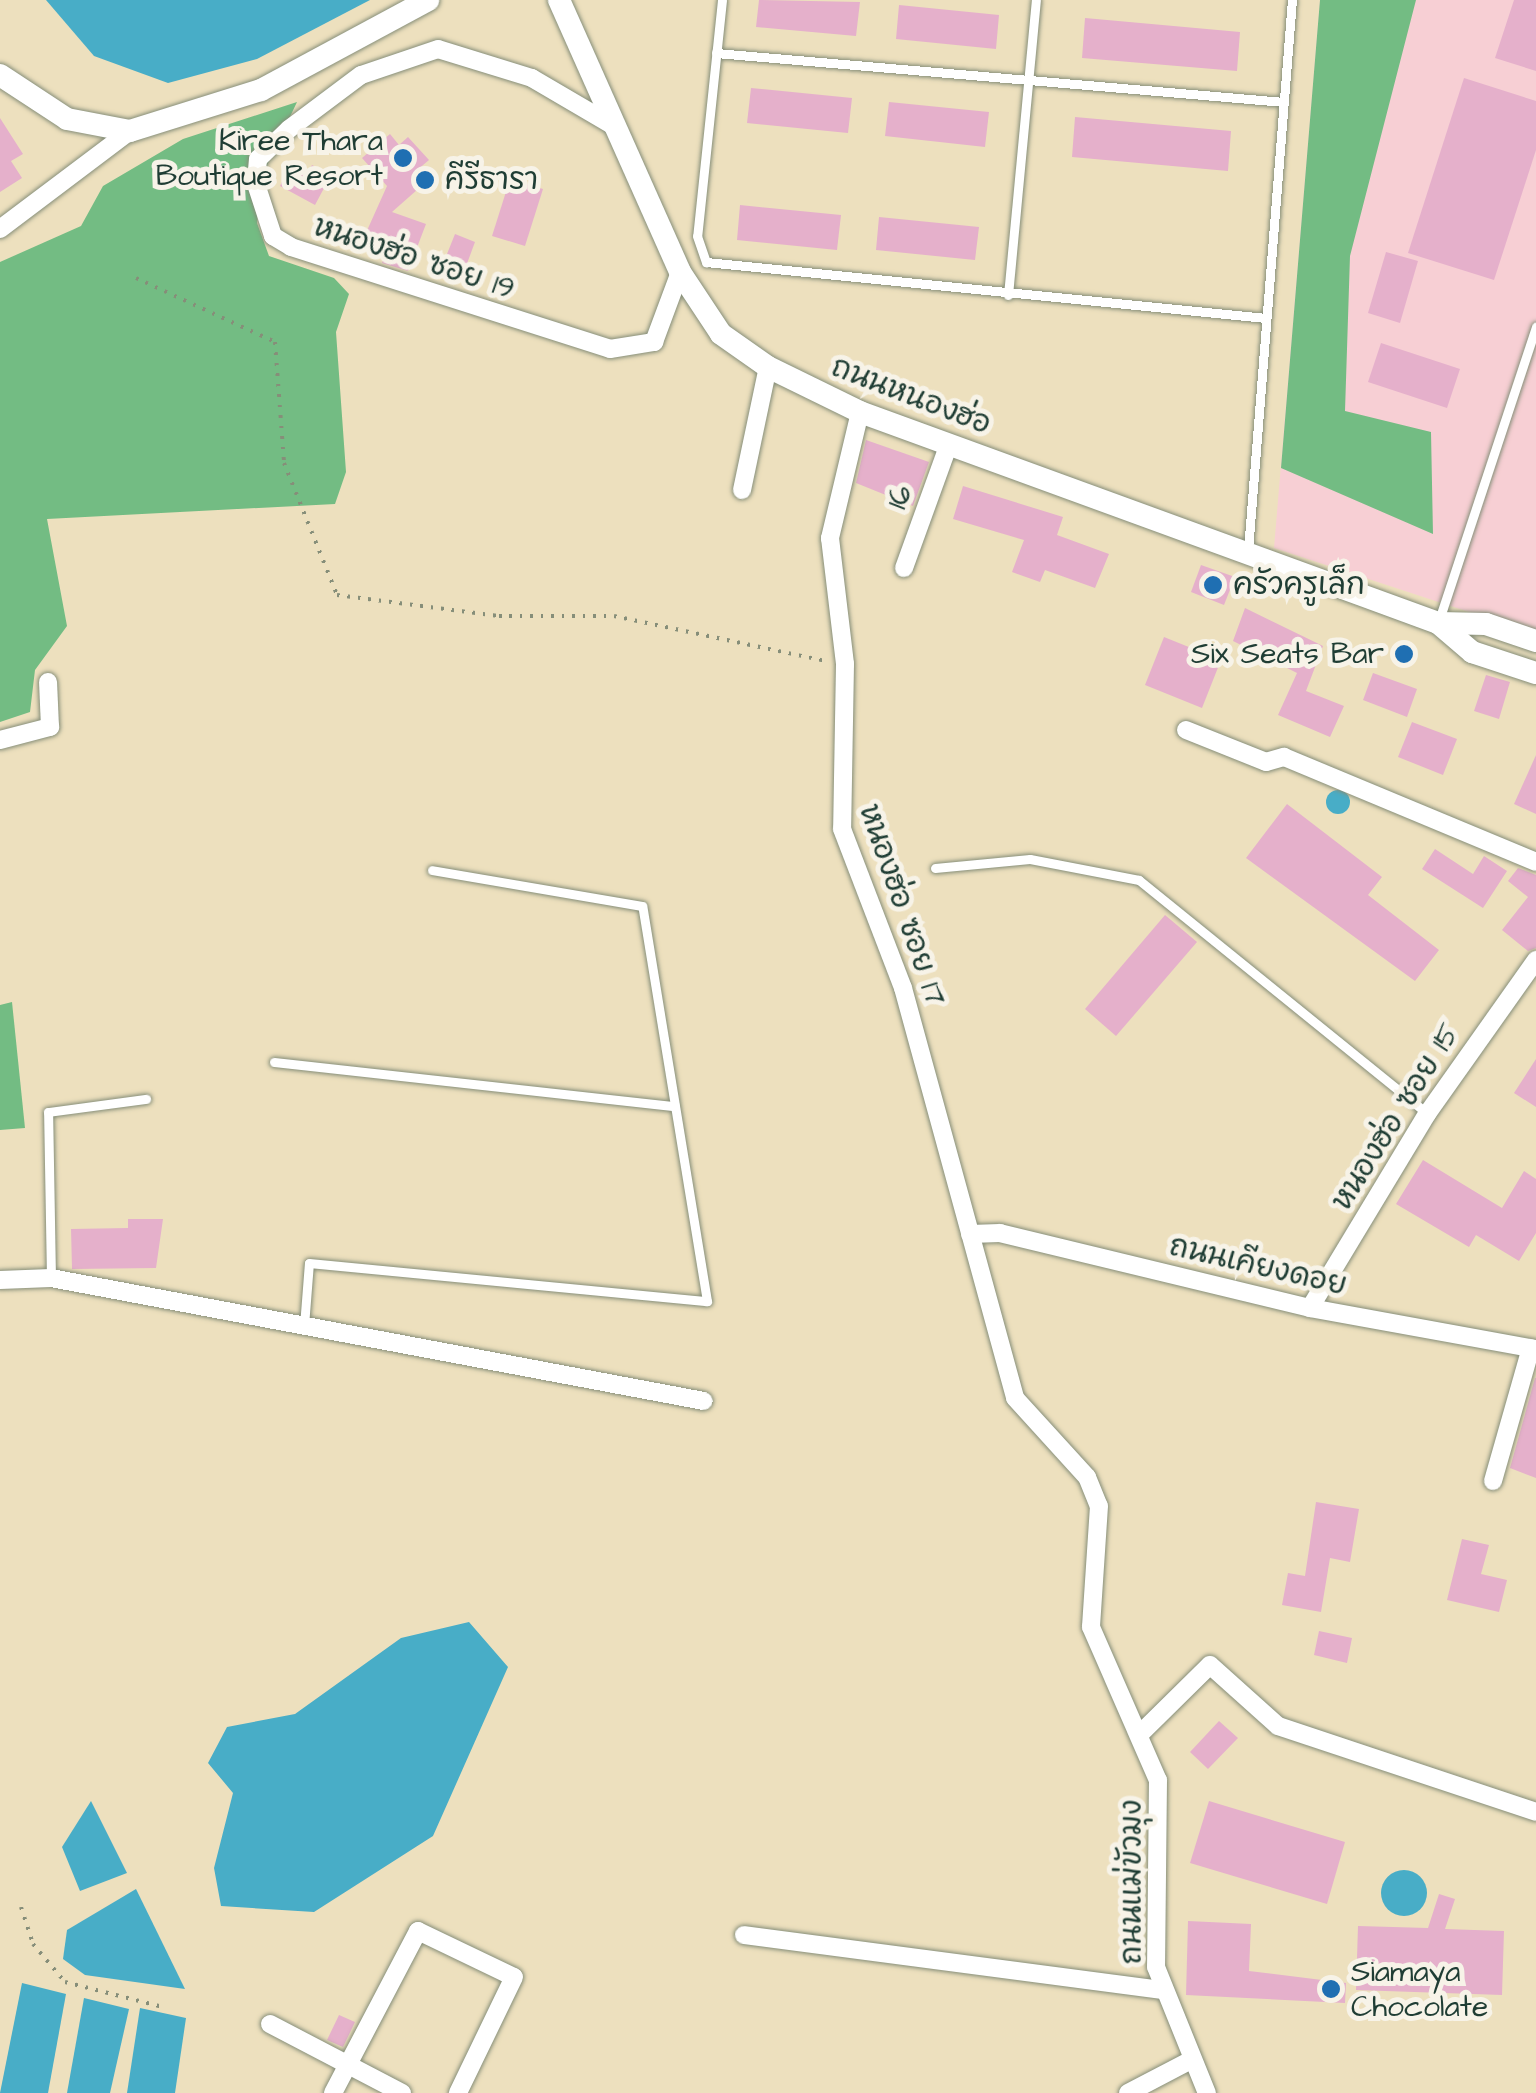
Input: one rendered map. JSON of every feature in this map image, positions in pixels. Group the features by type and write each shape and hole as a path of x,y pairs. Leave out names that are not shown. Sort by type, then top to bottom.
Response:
{"street":[{"path":"0,229 130,132 261,90 428,0"},
{"name":"ถนนหนองฮ่อ","path":"560,0 680,272 722,334 768,367 860,412 1438,623 1486,624 1536,641"},
{"name":"หนองฮ่อ ซอย 19","path":"616,128 532,78 438,49 361,75 289,129 258,158 256,184 273,236 291,247 610,349 654,342 680,272"},
{"path":"0,74 68,119 130,132"},
{"path":"742,490 768,367"},
{"name":"หนองฮ่อ ซอย 17","path":"860,412 830,538 846,664 842,829 886,933 970,1234"},
{"name":"16","path":"904,568 948,444"},
{"name":"ถนนหนองฮ่อ","path":"1438,623 1472,652 1536,673"},
{"path":"0,740 50,727 48,682"},
{"path":"1186,730 1266,762 1284,757 1536,862"},
{"name":"หนองฮ่อ ซอย 15","path":"1310,1308 1427,1114 1536,960"},
{"name":"ถนนเคียงดอย","path":"970,1234 1000,1233 1310,1308 1533,1348"},
{"name":"ถนนแม่ขัวมุง","path":"970,1234 1014,1398 1087,1476 1099,1506 1090,1627 1143,1731 1163,1812 1154,1938 1163,1990 1206,2093"},
{"path":"0,1280 51,1278 704,1402"},
{"path":"1493,1481 1533,1348"},
{"path":"1143,1731 1210,1665 1278,1726 1536,1812"},
{"path":"333,2093 418,1931 514,1977 458,2093"},
{"path":"744,1935 1163,1990"},
{"path":"270,2024 402,2093"},
{"path":"1128,2093 1191,2060"}],"lane":[{"path":"722,0 696,236 706,262 1266,318"},
{"path":"1008,295 1036,0"},
{"path":"1248,554 1292,0"},
{"path":"716,53 1284,102"},
{"path":"1438,623 1536,327"},
{"path":"935,868 1030,859 1139,880 1427,1114"},
{"path":"304,1326 309,1263 707,1300 642,906 432,870"},
{"path":"274,1062 675,1106"},
{"path":"51,1278 48,1112 146,1098"}],"path":[{"path":"136,278 275,342 284,463 333,565 337,595 500,616 614,616 846,664"},
{"path":"21,1908 33,1944 65,1982 163,2007"}],"shaded area":[{"path":"1320,0 1536,0 1536,634 1274,548"}],"green space":[{"path":"1320,0 1416,0 1350,256 1345,411 1431,432 1433,534 1281,468"},
{"path":"297,102 262,176 257,223 269,256 334,278 349,294 336,332 346,472 335,504 47,519 67,626 35,670 30,712 0,722 0,262 81,226 103,186 183,139"},
{"path":"12,1002 25,1128 0,1130 0,1005"}],"water":[{"path":"46,0 370,0 257,59 168,83 94,56"},
{"path":"1338,790 1350,802 1338,814 1326,802"},
{"path":"469,1622 508,1667 433,1836 314,1912 221,1906 214,1868 233,1793 208,1763 227,1727 295,1714 401,1638"},
{"path":"91,1801 127,1873 80,1891 62,1847"},
{"path":"1404,1870 1420,1877 1427,1893 1420,1909 1404,1916 1388,1909 1381,1893 1388,1877"},
{"path":"136,1889 185,1989 85,1975 63,1959 67,1930"},
{"path":"22,1983 66,1994 48,2093 0,2093"},
{"path":"84,1998 129,2009 110,2093 67,2093"},
{"path":"140,2008 186,2018 175,2093 127,2093"}],"building":[{"path":"759,0 860,2 856,36 756,27"},
{"path":"1514,0 1536,0 1536,71 1495,58"},
{"path":"899,5 999,15 996,49 896,39"},
{"path":"1085,18 1240,32 1237,71 1082,58"},
{"path":"1464,78 1536,101 1536,150 1494,280 1408,253"},
{"path":"751,88 852,98 848,133 747,123"},
{"path":"889,102 989,112 985,147 885,136"},
{"path":"1075,117 1231,131 1228,171 1072,157"},
{"path":"0,118 23,154 11,161 22,178 0,192"},
{"path":"390,134 399,145 408,137 429,160 416,171 426,182 392,212 426,224 408,271 382,263 392,238 365,235 387,186 362,158"},
{"path":"312,165 331,175 315,205 280,186 289,167 306,176"},
{"path":"510,179 543,189 525,246 492,236"},
{"path":"740,205 841,215 837,250 737,240"},
{"path":"879,217 979,227 975,260 876,250"},
{"path":"455,234 475,242 462,277 441,269"},
{"path":"1386,252 1418,261 1400,323 1368,313"},
{"path":"1381,343 1460,369 1447,408 1368,382"},
{"path":"866,440 929,462 913,506 856,483"},
{"path":"963,486 1063,517 1057,535 1109,554 1095,588 1045,570 1040,582 1012,572 1024,540 953,519"},
{"name":"ครัวครูเล็ก","path":"1201,565 1235,577 1224,605 1191,592"},
{"path":"1245,608 1323,646 1306,691 1344,706 1330,737 1278,715 1297,673 1233,641"},
{"path":"1164,637 1221,660 1202,708 1145,685"},
{"path":"1373,673 1417,689 1407,717 1363,700"},
{"path":"1486,675 1510,682 1499,719 1474,711"},
{"path":"1412,722 1457,739 1443,775 1398,757"},
{"path":"1536,755 1536,814 1514,804"},
{"path":"1287,804 1382,877 1368,895 1439,950 1415,981 1246,858"},
{"path":"1435,849 1473,874 1484,856 1507,871 1483,908 1422,869"},
{"path":"1518,868 1536,875 1536,948 1528,951 1502,930 1528,897 1508,881"},
{"path":"1165,915 1197,942 1116,1036 1085,1009"},
{"path":"1536,1059 1536,1107 1514,1093"},
{"path":"1423,1160 1502,1208 1524,1171 1536,1179 1536,1233 1519,1261 1476,1235 1469,1247 1396,1204"},
{"path":"128,1219 163,1219 156,1268 72,1269 71,1229 128,1228"},
{"path":"1536,1378 1536,1478 1510,1468"},
{"path":"1316,1502 1359,1509 1350,1562 1330,1558 1321,1612 1282,1605 1288,1573 1305,1576"},
{"path":"1462,1539 1489,1545 1481,1574 1507,1580 1499,1612 1447,1600"},
{"path":"1319,1631 1352,1638 1347,1663 1314,1655"},
{"path":"1219,1721 1238,1738 1208,1769 1190,1752"},
{"path":"1209,1801 1345,1842 1327,1904 1190,1863"},
{"path":"1439,1894 1455,1899 1445,1929 1504,1931 1502,1995 1356,1990 1358,1926 1428,1928"},
{"path":"1188,1921 1251,1924 1249,1971 1346,1983 1345,2003 1186,1995"},
{"path":"339,2015 355,2022 343,2047 327,2040"}],"place":[{"name":"Kiree Thara Boutique Resort","path":"403,158"},
{"name":"คีรีธารา","path":"425,180"},
{"name":"ครัวครูเล็ก","path":"1213,585"},
{"name":"Six Seats Bar","path":"1404,654"},
{"name":"Siamaya Chocolate","path":"1331,1989"}]}
